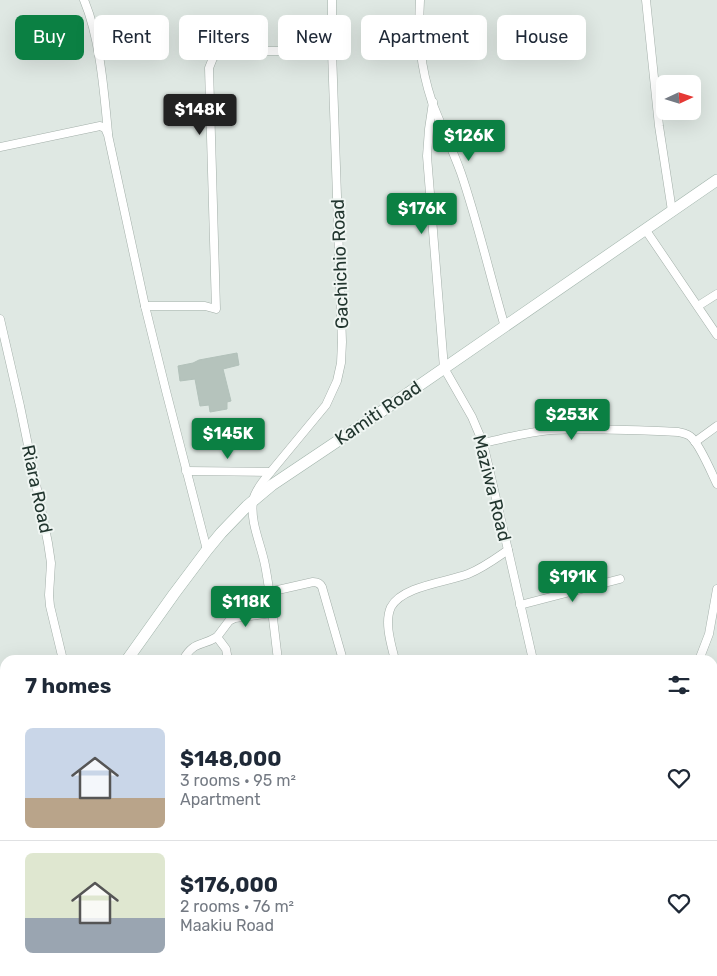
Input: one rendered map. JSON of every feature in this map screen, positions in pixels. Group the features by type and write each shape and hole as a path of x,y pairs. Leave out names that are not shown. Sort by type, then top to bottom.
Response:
{"main road":[{"name":"Kamiti Road","path":"131,655 221,532 272,485 717,180"}],"street":[{"path":"84,0 95,37 105,100 108,135 145,306 207,550"},
{"name":"Gachichio Road","path":"332,0 332,15"},
{"path":"420,0 418,27 420,51 432,102 460,172 505,327"},
{"path":"646,0 659,126 672,211"},
{"path":"145,306 205,306 216,309 209,68 221,50 278,51"},
{"name":"Gachichio Road","path":"253,501 257,491 270,472 326,405 337,381 341,362 342,342 332,60"},
{"path":"432,102 427,156 444,368"},
{"path":"0,147 100,126 105,128 108,135"},
{"path":"645,229 717,334"},
{"path":"698,306 717,294"},
{"name":"Riara Road","path":"0,319 48,543 51,563 50,606 61,655"},
{"name":"Maziwa Road","path":"393,655 388,620 391,607 398,598 411,590 467,574 481,568 508,550 483,443 472,417 444,368"},
{"path":"695,442 717,426"},
{"path":"483,443 551,430 678,432 692,438 717,484"},
{"path":"186,471 270,472"},
{"path":"253,501 256,534 264,557 277,655"},
{"path":"508,550 532,655"},
{"path":"520,605 620,579"},
{"path":"269,592 313,582 321,584 342,655"},
{"path":"701,655 709,634 717,588"},
{"path":"188,655 193,647 217,637 229,622 235,618 272,614"},
{"path":"217,637 226,649 227,655"}],"building":[{"path":"237,353 239,365 223,369 231,401 227,402 227,409 210,412 209,405 200,406 195,379 180,381 178,366"}]}
